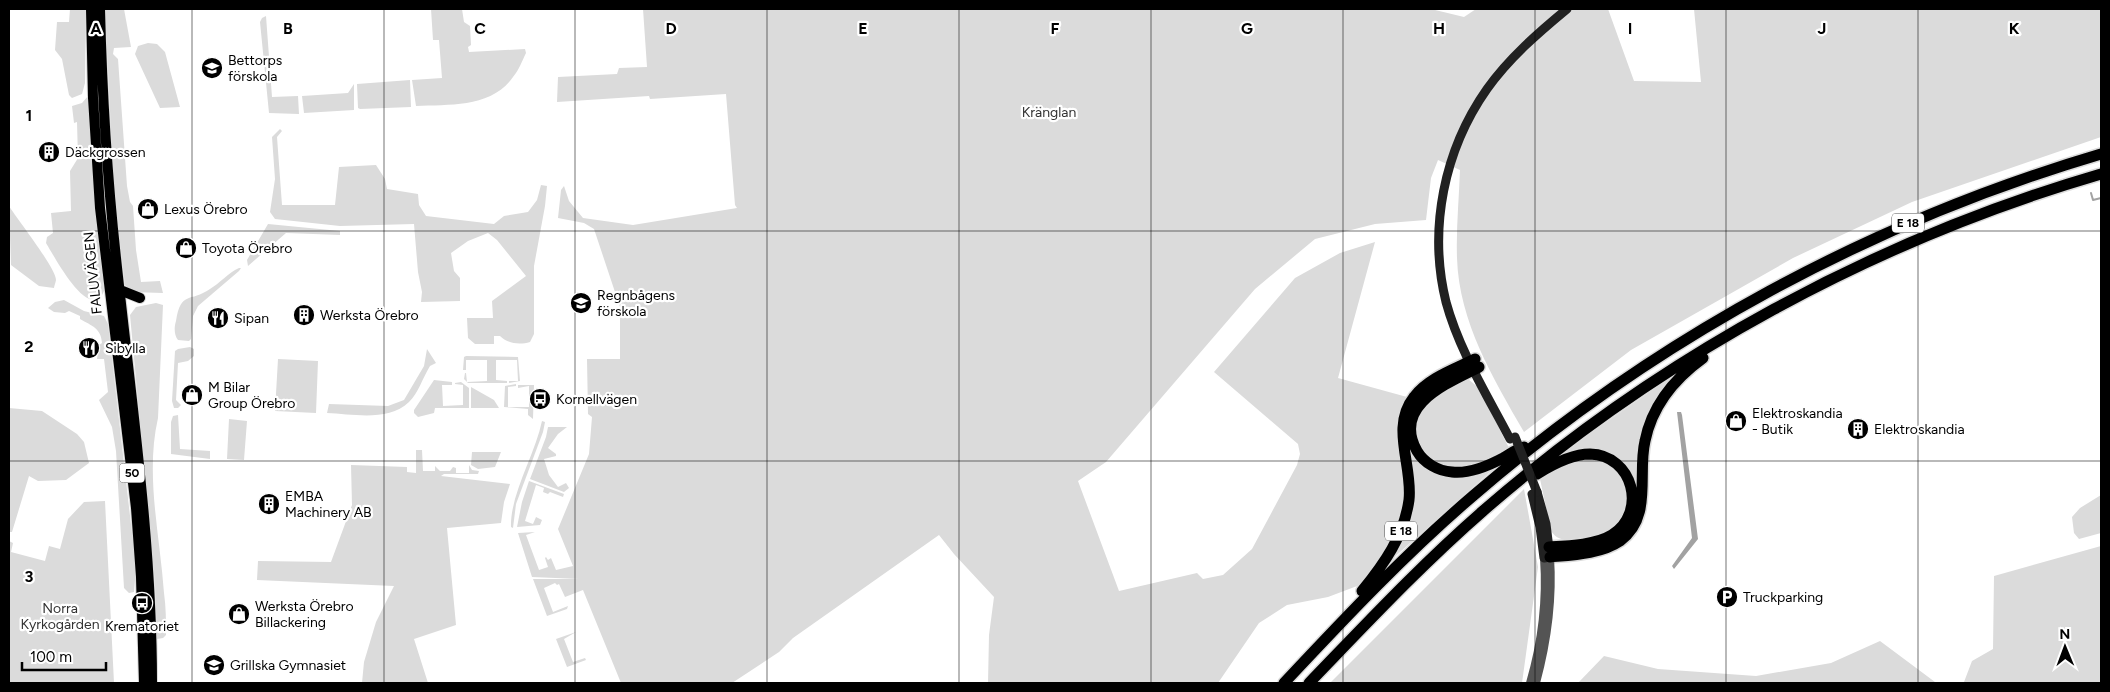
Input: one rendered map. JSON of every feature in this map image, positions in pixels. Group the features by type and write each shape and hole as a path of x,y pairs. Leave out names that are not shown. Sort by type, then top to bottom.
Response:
{"highway":[{"name":"FALUVÄGEN","path":"92,9 96,150 100,208 117,301 145,520 151,624 152,683"},
{"name":"FALUVÄGEN","path":"100,9 102,88 109,191 141,577 144,683"},
{"name":"E 18","path":"1286,681 1399,563 1473,495 1533,446 1612,387 1662,354 1725,315 1800,274 1867,241 1952,205 2039,173 2101,154"},
{"name":"E 18","path":"1309,683 1412,576 1486,509 1563,446 1616,407 1709,347 1799,296 1899,248 1998,208 2101,174"},
{"path":"117,301 140,298"},
{"name":"E 18","path":"1547,553 1606,548 1621,540 1632,529 1642,507 1643,448 1653,416 1670,387 1708,354 1709,347"},
{"name":"E 18","path":"1474,364 1435,390 1421,401 1417,408 1413,417 1412,434 1417,450 1422,457 1436,468 1444,471 1461,472 1486,466 1518,448 1533,446"},
{"name":"E 18","path":"1286,681 1375,575 1401,532 1408,507 1409,490 1402,424 1410,402 1427,384 1474,364"},
{"name":"E 18","path":"1526,476 1536,475 1566,460 1590,454 1599,455 1615,462 1627,475 1633,491 1632,508 1624,524 1618,530 1595,541 1547,553"}],"main road":[{"path":"1547,553 1540,527 1535,493 1512,438 1466,348 1446,303 1439,250 1444,183 1452,157 1464,130 1488,88 1509,63 1531,40 1567,9"}],"street":[{"path":"1530,683 1541,636 1547,553"},
{"path":"1536,683 1547,634 1551,596 1547,553"}],"green space":[{"path":"70,9 86,9 85,83 82,94 72,98 69,95 62,59 55,50 57,22 69,22"},
{"path":"105,9 124,9 131,47 114,48 113,54 118,59 127,186 130,202 133,206 136,250 141,282 160,281 163,293 131,292 125,285 114,192"},
{"path":"431,9 462,9 464,22 470,26 471,45 468,47 469,52 525,49 526,53 519,68 504,87 482,99 469,102 416,106 412,80 442,78 439,40 433,40"},
{"name":"Kränglan","path":"643,9 1431,9 1464,17 1476,9 1608,9 1634,81 1701,82 1694,9 2101,9 2101,137 1912,202 1793,258 1631,350 1524,432 1480,349 1464,305 1459,282 1457,258 1460,170 1438,160 1431,178 1426,220 1375,224 1315,239 1255,289 1106,462 1078,481 1119,591 1197,573 1203,579 1223,575 1252,549 1297,465 1300,454 1298,444 1214,372 1295,278 1340,253 1375,242 1338,378 1407,397 1397,424 1403,467 1403,504 1391,539 1365,583 1328,597 1287,605 1259,623 1218,683 988,683 989,635 994,597 939,535 793,638 779,652 732,683 621,683 583,590 565,597 559,584 555,583 544,588 553,612 568,606 567,609 547,616 533,579 579,579 532,577 518,533 535,532 526,535 539,570 548,567 546,557 548,560 551,558 556,570 573,566 558,529 589,454 592,417 588,414 587,359 620,359 620,307 594,229 584,223 558,218 561,190 564,186 569,201 583,218 633,225 737,208 735,205 726,94 650,99 649,96 557,102 558,77 617,74 619,68 647,67"},
{"path":"266,16 272,97 298,96 299,114 269,113 260,22"},
{"path":"148,43 157,44 165,52 180,107 160,108 135,54 138,46"},
{"path":"410,80 411,107 358,108 357,84"},
{"path":"354,84 354,110 304,113 302,96 348,93"},
{"path":"88,96 104,291 98,299 90,299 81,294 72,284 46,243 47,237 53,233 51,213 71,211 70,171 78,158 77,122 74,123 72,106 82,103"},
{"path":"280,129 282,131 277,137 282,205 335,205 339,167 376,165 385,179 387,189 418,194 419,205 426,216 494,224 504,216 528,212 537,200 541,185 547,186 534,266 534,334 530,342 514,343 500,336 494,336 494,344 475,344 468,338 467,318 493,318 492,301 526,276 497,240 488,233 468,241 451,253 454,271 460,278 460,301 421,302 422,292 418,272 414,224 340,226 275,219 270,212 275,179 272,137"},
{"path":"9,206 50,265 56,280 54,288 39,286 11,265"},
{"path":"268,224 340,231 340,235 286,233 248,266 247,260"},
{"path":"241,268 239,271 198,306 193,316 191,339 189,341 178,340 175,326 178,311 184,301 210,289"},
{"path":"64,300 84,311 104,316 108,324 136,568 134,592 129,593 124,588 116,451 112,427 99,400 108,392 104,359 97,359 99,345 102,343 101,338 98,331 80,319 80,316 69,311 65,313 54,312 48,308 55,302"},
{"path":"156,303 163,305 153,483 166,630 166,635 163,638 157,639 155,584 130,315 136,307"},
{"path":"190,347 194,349 194,356 188,361 178,363 176,400 181,405 178,408 174,408 172,401 175,351"},
{"path":"427,349 436,363 430,366 412,399 401,408 381,415 327,413 329,404 388,406 404,400 424,366"},
{"path":"464,357 518,357 520,381 509,383 509,381 518,381 517,360 496,360 496,380 507,381 507,383 468,383 487,381 487,360 466,360 466,370 463,370"},
{"path":"278,359 318,361 316,413 275,411"},
{"path":"1677,373 1662,392 1637,496 1632,478 1626,466 1609,453 1585,452 1556,457"},
{"path":"1468,379 1479,388 1510,450 1469,467 1455,469 1437,463 1422,450 1417,442 1415,423 1423,407 1434,397"},
{"path":"434,380 452,382 452,385 442,385 443,406 463,405 463,385 455,383 461,382 469,388 469,408 435,408 434,413 418,417 414,410"},
{"path":"516,384 516,386 508,387 508,407 529,407 529,386 518,388 518,385 534,385 533,419 528,415 528,409 504,407 505,386"},
{"path":"471,387 494,400 499,408 471,408"},
{"path":"9,408 42,411 77,434 84,442 89,463 66,480 38,481 29,476 12,532 9,532"},
{"path":"178,415 180,449 210,451 210,459 171,454 171,422 173,416"},
{"path":"229,419 247,421 244,460 227,459"},
{"path":"542,421 545,422 543,432 516,504 513,528 511,527 514,501"},
{"path":"548,427 567,427 558,434 548,448 556,456 544,459 549,475 558,487 566,483 569,488 564,492 530,479"},
{"path":"1407,437 1446,475 1500,463 1390,561 1406,530"},
{"path":"416,450 422,450 423,471 435,471 435,466 440,471 450,471 453,467 456,468 456,473 469,473 469,465 472,470 479,471 478,474 444,474 441,476 510,484 504,502 501,523 447,528 456,625 414,639 428,683 362,683 364,662 376,622 394,586 257,580 258,561 331,562 352,505 351,465 407,467 407,472 416,473"},
{"path":"472,452 501,452 495,467 478,469 471,465"},
{"path":"1583,459 1602,461 1612,465 1619,472 1624,480 1626,490 1625,510 1614,527 1606,532 1597,536 1560,539 1551,531 1540,479 1559,467"},
{"path":"529,481 564,494 563,497 550,492 548,494 543,492 544,488 536,485 525,521 533,524 536,517 542,520 540,525 517,527 522,502"},
{"path":"1524,489 1538,567 1522,683 1330,683"},
{"path":"2101,495 2101,533 2079,539 2074,533 2072,517 2080,508"},
{"name":"Norra Kyrkogården","path":"105,501 114,683 9,683 9,541 13,543 11,552 45,561 49,546 60,549 68,519 84,502"},
{"path":"2101,546 2101,683 1578,683 1604,656 1658,669 1756,676 1831,663 1880,641 1935,682 1964,682 1972,661 1993,649 1994,576"},
{"path":"576,632 564,639 573,662 585,658 586,660 567,667 556,639"}],"shaded area":[{"path":"1677,412 1681,412 1682,415 1698,539 1674,569 1672,566 1692,538"}],"waterway":[{"path":"2091,193 2093,200 2101,198"}],"place":[{"name":"Bettorps förskola","path":"212,68"},
{"name":"Däckgrossen","path":"49,152"},
{"name":"Lexus Örebro","path":"148,209"},
{"name":"Toyota Örebro","path":"186,248"},
{"name":"Regnbågens förskola","path":"581,303"},
{"name":"Werksta Örebro","path":"304,315"},
{"name":"Sipan","path":"218,318"},
{"name":"Sibylla","path":"89,348"},
{"name":"M Bilar Group Örebro","path":"192,395"},
{"name":"Kornellvägen","path":"540,399"},
{"name":"Elektroskandia - Butik","path":"1736,421"},
{"name":"Elektroskandia","path":"1858,429"},
{"name":"EMBA Machinery AB","path":"269,504"},
{"name":"Truckparking","path":"1727,597"},
{"name":"Krematoriet","path":"142,603"},
{"name":"Werksta Örebro Billackering","path":"239,614"},
{"name":"Grillska Gymnasiet","path":"214,665"}]}
